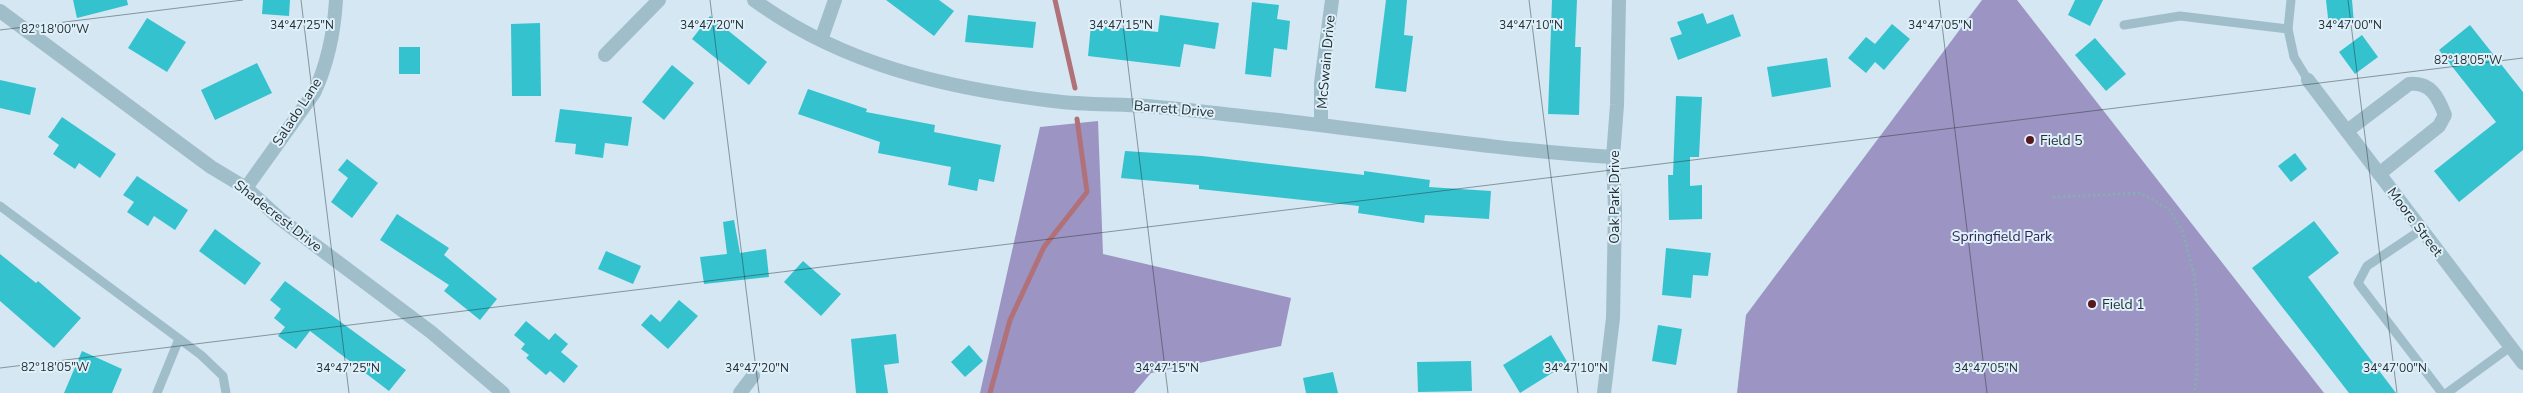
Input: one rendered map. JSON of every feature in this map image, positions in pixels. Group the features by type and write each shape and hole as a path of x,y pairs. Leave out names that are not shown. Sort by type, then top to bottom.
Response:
{"street":[{"name":"Salado Lane","path":"246,188 314,92 331,47 336,0"},
{"path":"605,55 659,0"},
{"name":"Barrett Drive","path":"754,0 782,20 863,60 890,69 996,92 1055,101 1146,106 1321,125 1443,141 1613,157"},
{"path":"822,40 835,0"},
{"name":"McSwain Drive","path":"1321,125 1321,83 1332,0"},
{"name":"Oak Park Drive","path":"1604,393 1613,318 1615,209 1613,157 1617,106 1619,0"},
{"name":"Shadecrest Drive","path":"0,11 211,167 246,188 279,218 431,332 503,393"},
{"name":"Moore Street","path":"2308,80 2523,363"},
{"path":"2347,131 2409,84 2420,83 2430,87 2440,102 2445,116 2438,126 2379,174"},
{"path":"740,393 753,376"}],"lane":[{"path":"2291,0 2288,29 2294,57 2308,80"},
{"path":"2124,25 2180,16 2288,29"},
{"path":"0,206 201,355 223,376 226,393"},
{"path":"2421,230 2367,266 2358,282 2442,393"},
{"path":"158,393 179,339"},
{"path":"2447,393 2510,346"}],"path":[{"path":"2053,197 2141,193 2170,210 2183,233 2194,274 2198,304 2197,373 2194,393"}],"green space":[{"name":"Springfield Park","path":"1982,0 2017,0 2324,393 1737,393 1746,315"},
{"path":"1098,121 1103,254 1291,298 1281,346 1151,373 1134,393 980,393 1040,127"}],"building":[{"path":"73,0 127,0 128,5 77,18"},
{"path":"263,0 290,0 289,16 262,14"},
{"path":"886,0 939,0 954,11 934,36"},
{"path":"1386,0 1407,0 1404,35 1413,36 1406,92 1375,88"},
{"path":"1552,0 1577,0 1575,47 1581,47 1579,115 1548,114"},
{"path":"2075,0 2103,0 2090,26 2068,15"},
{"path":"2326,0 2352,0 2354,23 2329,27"},
{"path":"1252,2 1279,5 1277,19 1290,21 1287,50 1274,48 1271,77 1245,74"},
{"path":"1703,13 1707,24 1733,14 1741,36 1678,60 1670,38 1682,34 1677,22"},
{"path":"968,15 1036,22 1033,48 965,42"},
{"path":"1160,15 1219,23 1215,49 1184,44 1180,67 1088,56 1091,25 1158,32"},
{"path":"710,16 767,62 749,85 692,39"},
{"path":"147,18 186,42 167,72 128,48"},
{"path":"540,23 541,96 512,96 511,24"},
{"path":"1892,24 1910,39 1884,70 1875,62 1866,73 1848,58 1866,37 1875,44"},
{"path":"2470,25 2523,92 2523,150 2459,202 2434,171 2496,122 2439,50"},
{"path":"2362,35 2378,57 2355,74 2339,52"},
{"path":"2095,38 2126,74 2106,91 2075,55"},
{"path":"399,47 420,47 420,74 399,74"},
{"path":"1827,58 1831,87 1772,97 1767,67"},
{"path":"257,63 272,93 215,120 201,90"},
{"path":"672,65 694,83 664,120 642,102"},
{"path":"0,80 36,88 30,115 0,108"},
{"path":"808,89 867,109 866,112 935,125 934,132 1001,145 994,182 979,179 977,191 948,185 951,167 878,153 880,142 798,114"},
{"path":"1676,96 1702,97 1699,157 1690,157 1690,186 1702,185 1702,219 1669,220 1668,175 1673,175"},
{"path":"560,109 632,117 628,146 605,143 603,158 575,154 576,144 555,142"},
{"path":"62,117 116,154 100,178 79,163 75,169 53,154 59,145 48,137"},
{"path":"1125,151 1202,156 1364,175 1364,171 1430,180 1429,187 1491,191 1489,219 1425,215 1424,223 1358,213 1359,206 1199,189 1199,185 1121,178"},
{"path":"2295,153 2307,169 2291,182 2278,166"},
{"path":"347,159 378,183 352,218 331,202 348,178 338,170"},
{"path":"137,176 188,210 175,230 154,216 148,226 127,212 134,202 123,195"},
{"path":"397,214 449,248 444,255 497,299 480,320 444,291 449,285 380,240"},
{"path":"734,220 740,253 766,249 769,277 704,284 700,257 727,254 723,222"},
{"path":"2314,221 2339,253 2308,277 2396,393 2349,393 2252,268"},
{"path":"215,229 261,263 245,285 199,251"},
{"path":"1666,248 1711,253 1708,276 1693,275 1691,298 1662,295"},
{"path":"606,251 641,266 633,284 598,269"},
{"path":"0,254 36,283 38,281 81,318 54,348 0,301"},
{"path":"803,261 841,294 821,316 784,282"},
{"path":"285,281 406,370 389,391 310,331 296,349 278,336 285,327 274,318 281,309 270,300"},
{"path":"679,300 698,316 668,349 641,325 651,314 660,322"},
{"path":"526,321 549,340 555,333 568,344 561,352 578,366 564,383 550,371 546,375 526,358 529,355 521,349 525,344 514,335"},
{"path":"1658,325 1682,329 1676,365 1652,361"},
{"path":"896,334 899,363 884,365 888,393 856,393 851,339"},
{"path":"1551,335 1568,363 1520,393 1503,365"},
{"path":"969,345 983,361 965,377 951,362"},
{"path":"82,351 122,369 112,393 64,393"},
{"path":"1471,361 1472,391 1418,392 1417,362"},
{"path":"1333,372 1338,393 1306,393 1303,378"}],"waterway":[{"path":"1055,0 1075,88"},
{"path":"990,393 1010,320 1044,247 1087,192 1077,119"}],"place":[{"name":"Field 5","path":"2030,140"},
{"name":"Field 1","path":"2092,304"}]}
